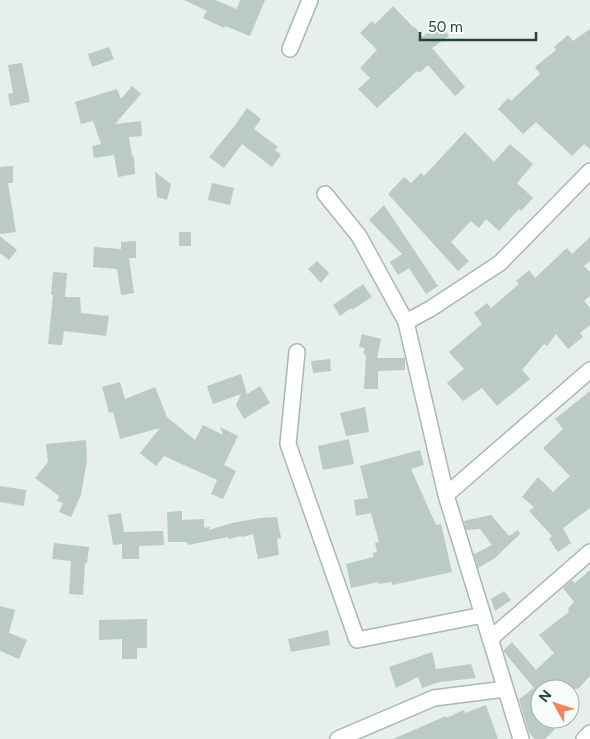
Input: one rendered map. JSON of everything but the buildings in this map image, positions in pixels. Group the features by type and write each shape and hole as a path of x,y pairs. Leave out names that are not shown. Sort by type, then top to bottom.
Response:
{"street":[{"path":"290,49 310,0"},
{"path":"406,322 430,309 500,263 590,171"},
{"path":"325,194 359,236 406,322 446,494 521,739"},
{"path":"297,352 288,444 357,640 483,615"},
{"path":"446,494 590,370"},
{"path":"490,639 590,552"},
{"path":"338,739 434,698 505,689"},
{"path":"584,739 590,733"}]}
